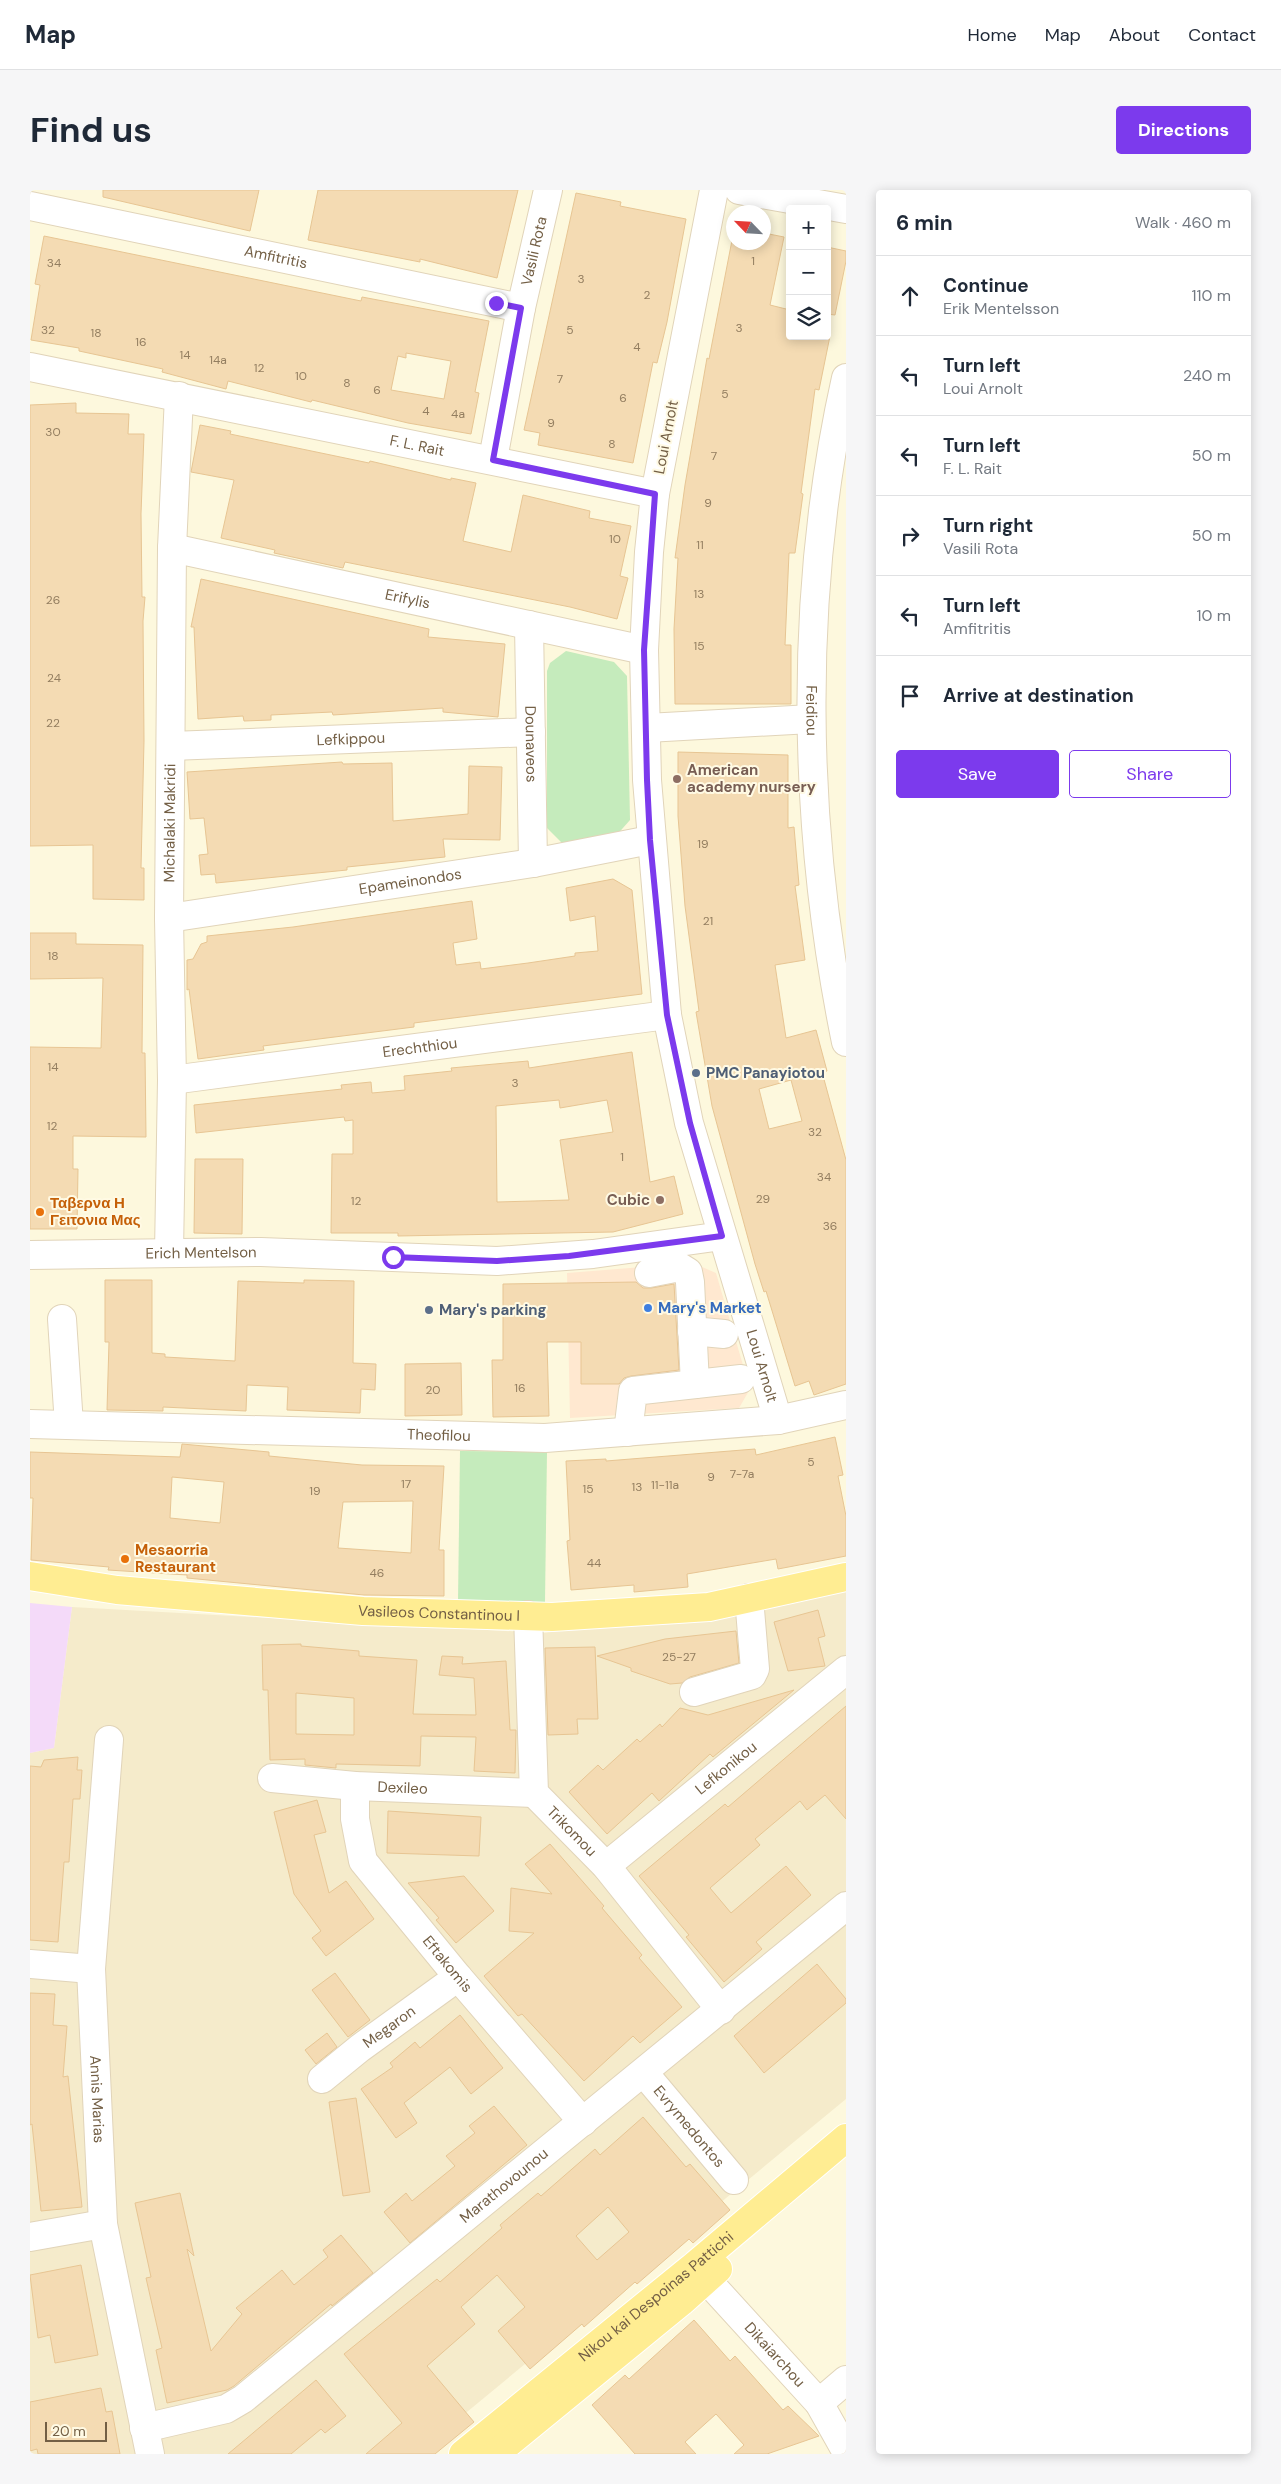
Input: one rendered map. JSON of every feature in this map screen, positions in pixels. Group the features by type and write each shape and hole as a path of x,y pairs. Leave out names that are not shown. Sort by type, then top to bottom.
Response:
{"main road":[{"name":"Vasileos Constantinou I","path":"30,1576 127,1590 363,1611 552,1617 709,1607 846,1577"},
{"name":"Nikou kai Despoinas Pattichi","path":"495,2454 700,2273 846,2138"},
{"name":"Nikou kai Despoinas Pattichi","path":"463,2454 846,2160"}],"street":[{"name":"Vasili Rota","path":"493,460 521,308 548,190"},
{"name":"Loui Arnolt","path":"714,190 655,494 644,650 650,840 667,1015 690,1123 778,1420"},
{"path":"739,190 846,209"},
{"name":"Amfitritis","path":"30,206 521,308"},
{"name":"F. L. Rait","path":"30,367 655,494"},
{"name":"Feidiou","path":"846,378 839,457 817,557 811,719 819,853 836,991 846,1042"},
{"name":"Michalaki Makridi","path":"169,1252 172,1080 169,918 172,548 179,396"},
{"name":"Erifylis","path":"172,548 644,650"},
{"name":"Dounaveos","path":"530,625 533,863"},
{"path":"647,728 811,719"},
{"name":"Lefkippou","path":"171,746 531,732"},
{"name":"Epameinondos","path":"169,918 533,863 650,840"},
{"name":"Erechthiou","path":"172,1080 667,1015"},
{"name":"Erich Mentelson","path":"30,1254 262,1252 497,1261 592,1254 722,1236"},
{"path":"649,1273 680,1266 688,1272 695,1384"},
{"path":"62,1319 69,1425"},
{"path":"692,1331 724,1334"},
{"path":"628,1432 633,1391 741,1379"},
{"name":"Theofilou","path":"30,1424 546,1438 778,1420 846,1405"},
{"path":"694,1692 752,1675 755,1669 748,1598"},
{"path":"528,1615 534,1793"},
{"name":"Lefkonikou","path":"606,1866 846,1670"},
{"name":"Annis Marias","path":"109,1740 91,1969 103,2224 147,2441"},
{"name":"Dexileo","path":"272,1778 356,1786 534,1793"},
{"name":"Eftakomis","path":"356,1786 355,1819 363,1861 458,1977 583,2122"},
{"name":"Trikomou","path":"534,1793 606,1866 721,2010"},
{"name":"Marathovounou","path":"147,2441 226,2410 243,2399 846,1906"},
{"path":"30,1964 91,1969"},
{"name":"Megaron","path":"322,2079 458,1977"},
{"name":"Evrymedontos","path":"644,2073 734,2180"},
{"path":"30,2237 103,2224"},
{"name":"Dikaiarchou","path":"700,2273 820,2403 846,2450"},
{"path":"820,2403 846,2380"}],"shaded area":[{"name":"Mary's Market","path":"693,1263 716,1273 750,1389 739,1408 570,1418 567,1273"},
{"path":"846,1591 846,2099 416,2454 30,2454 30,1753 54,1748 72,1607 544,1633"},
{"path":"30,1603 72,1607 54,1748 30,1753"}],"green space":[{"path":"566,651 614,662 627,676 630,820 615,837 563,844 547,828 547,671 550,663"},
{"path":"460,1451 547,1452 545,1602 458,1601"}],"building":[{"path":"103,190 259,190 250,231 103,197"},
{"path":"318,190 518,190 497,278 420,259 420,262 308,240"},
{"path":"576,193 621,202 620,206 686,219 667,322 657,363 653,362 633,463 538,445 540,433 524,430"},
{"path":"771,234 784,237 770,305 786,309 786,340 829,340 819,390 815,389 795,553 789,553 785,645 791,645 791,704 675,704 674,629 678,558 675,558 685,485 707,358 709,359 730,250 771,250"},
{"path":"44,236 361,301 362,297 489,321 475,392 479,393 471,434 408,423 312,400 311,402 228,381 226,389 162,372 163,369 79,351 79,348 31,340 40,285 35,284","holes":["406,353 451,361 444,399 391,390 398,356 406,358"]},
{"path":"831,248 846,251 846,261 835,315 831,314"},
{"path":"76,403 76,413 129,414 128,434 144,434 141,514 142,597 145,597 143,621 144,741 141,868 144,868 144,900 93,899 93,845 30,846 30,405"},
{"path":"200,425 231,431 230,434 369,463 370,461 451,480 451,478 476,483 463,541 511,552 523,495 590,511 589,518 631,526 620,576 628,578 617,619 570,607 345,562 343,568 274,553 275,550 221,538 234,480 191,472"},
{"path":"201,579 429,629 428,637 505,644 498,717 443,712 443,708 333,715 332,712 271,715 271,720 244,721 243,716 198,719 194,627 191,627"},
{"path":"678,752 788,755 788,828 794,827 799,885 795,886 805,960 775,965 786,1038 816,1030 827,1071 822,1072 846,1160 846,1384 814,1395 809,1381 795,1386 766,1291 764,1292 755,1264 712,1106 696,1012 699,1011 685,906 678,816","holes":["791,1080 802,1121 769,1129 759,1089"]},
{"path":"342,762 343,764 392,763 393,821 468,814 469,766 502,767 500,840 443,839 445,857 347,867 347,870 216,883 215,874 201,875 199,855 208,854 204,818 190,819 187,772"},
{"path":"613,879 632,890 642,994 414,1023 414,1027 263,1046 264,1050 198,1059 189,989 187,990 187,960 193,959 201,944 207,942 207,936 293,927 472,901 477,939 453,943 456,965 480,962 481,969 528,963 575,956 575,953 598,951 595,916 570,921 566,888"},
{"path":"30,933 76,933 76,944 143,945 142,1053 145,1053 146,1137 73,1136 73,1169 78,1169 77,1229 30,1229 30,1047 101,1048 103,978 30,979"},
{"path":"632,1052 650,1182 674,1176 683,1214 613,1232 398,1236 398,1233 331,1233 332,1154 353,1154 353,1120 345,1121 344,1117 196,1133 194,1105 342,1089 341,1085 371,1082 372,1093 405,1090 404,1076 452,1071 451,1068 528,1061 529,1068","holes":["559,1100 560,1108 607,1100 613,1132 560,1140 569,1200 497,1202 496,1106"]},
{"path":"195,1159 243,1159 242,1234 194,1233"},
{"path":"105,1280 152,1280 152,1353 165,1354 165,1357 235,1361 238,1281 304,1283 304,1280 354,1281 353,1363 376,1364 375,1390 361,1389 360,1413 287,1410 288,1387 247,1385 246,1411 163,1407 163,1411 107,1410 109,1342 105,1342"},
{"path":"636,1282 643,1288 674,1284 679,1370 631,1376 624,1378 619,1384 581,1384 581,1342 547,1342 549,1416 493,1417 492,1360 503,1360 503,1284"},
{"path":"461,1363 462,1415 405,1416 405,1364"},
{"path":"835,1437 843,1475 838,1476 846,1516 846,1556 778,1569 776,1559 687,1574 688,1587 634,1592 634,1585 571,1590 567,1541 570,1540 566,1461 606,1459 606,1461 755,1449 756,1455"},
{"path":"182,1444 269,1452 269,1456 362,1465 444,1466 439,1550 444,1550 444,1596 364,1595 187,1578 187,1575 108,1570 109,1567 31,1560 33,1498 30,1498 30,1452 180,1457","holes":["172,1477 224,1482 220,1523 170,1518","413,1501 411,1553 338,1548 343,1502"]},
{"path":"818,1610 825,1636 818,1638 825,1666 788,1671 774,1622"},
{"path":"736,1631 739,1663 690,1677 682,1683 670,1684 631,1671 631,1668 597,1656 665,1639"},
{"path":"301,1644 301,1646 359,1651 359,1656 417,1660 413,1714 476,1715 474,1678 439,1675 442,1656 463,1657 462,1664 506,1661 510,1730 516,1730 515,1773 474,1771 476,1737 421,1736 420,1766 336,1764 336,1768 305,1765 305,1759 270,1760 268,1690 263,1690 262,1645","holes":["296,1693 354,1698 354,1735 296,1734"]},
{"path":"595,1647 598,1719 577,1719 578,1734 548,1735 545,1648"},
{"path":"794,1690 713,1757 710,1754 659,1801 652,1793 607,1834 569,1792 598,1765 603,1770 637,1739 640,1742 660,1724 662,1727 680,1708 708,1715"},
{"path":"846,1706 846,1819 825,1795 807,1810 800,1801 755,1839 760,1845 710,1888 731,1913 786,1866 811,1895 756,1942 762,1949 724,1982 686,1937 689,1935 639,1876 725,1804 728,1807"},
{"path":"78,1757 77,1770 82,1770 80,1799 73,1799 69,1862 64,1862 58,1942 30,1940 30,1766 41,1767 44,1760"},
{"path":"317,1800 326,1832 314,1835 329,1893 346,1881 374,1919 326,1956 312,1938 321,1931 294,1894 274,1812"},
{"path":"388,1811 481,1817 479,1856 387,1853"},
{"path":"550,1844 604,1906 602,1908 642,1955 639,1958 682,2007 640,2043 633,2036 584,2081 522,2014 518,2016 484,1976 534,1933 509,1931 511,1888 552,1894 525,1864"},
{"path":"464,1876 494,1911 456,1943 436,1920 439,1918 408,1883"},
{"path":"817,1964 846,1999 846,2003 764,2073 734,2036"},
{"path":"335,1973 370,2020 348,2037 312,1990"},
{"path":"30,1993 55,1994 53,2025 67,2026 63,2077 68,2076 82,2207 41,2211 32,2124 30,2125"},
{"path":"460,2015 503,2068 471,2094 450,2067 404,2103 417,2123 396,2138 361,2089 393,2067 390,2063 415,2042 420,2048"},
{"path":"327,2033 337,2047 316,2064 305,2050"},
{"path":"356,2098 370,2192 343,2196 329,2102"},
{"path":"494,2106 527,2145 410,2243 384,2212 406,2193 412,2201 455,2166 446,2156 475,2133 469,2126"},
{"path":"643,2117 686,2167 690,2164 730,2210 693,2243 689,2239 637,2284 635,2282 584,2327 582,2324 530,2369 498,2331 525,2307 497,2275 461,2307 475,2324 427,2366 474,2422 435,2454 366,2454 402,2423 344,2354 437,2279 440,2282 502,2228 500,2225 538,2193 541,2196 595,2149 600,2155","holes":["608,2207 629,2232 597,2260 576,2236"]},
{"path":"180,2193 194,2256 187,2249 211,2351 242,2314 236,2308 282,2270 294,2285 328,2257 323,2250 341,2235 373,2273 332,2306 331,2304 234,2386 227,2390 167,2403 156,2350 162,2348 146,2278 151,2277 135,2203"},
{"path":"81,2265 98,2355 55,2363 50,2335 38,2338 30,2275"},
{"path":"694,2320 730,2361 735,2356 783,2410 788,2406 819,2436 767,2454 734,2454 744,2445 716,2414 685,2442 696,2454 635,2454 592,2405 625,2375 629,2379"},
{"path":"316,2380 346,2416 325,2433 321,2429 291,2454 228,2454"},
{"path":"101,2388 106,2412 112,2411 120,2454 38,2454 37,2449 30,2451 30,2402"}],"place":[{"name":"American academy nursery","path":"677,779"},
{"name":"PMC Panayiotou","path":"696,1073"},
{"name":"Cubic","path":"660,1200"},
{"name":"Ταβερνα Η Γειτονια Μας","path":"40,1212"},
{"name":"Mary's Market","path":"648,1308"},
{"name":"Mary's parking","path":"429,1310"},
{"name":"Mesaorria Restaurant","path":"125,1559"}],"route":[{"path":"393,1257 497,1261 592,1254 722,1236 690,1123 667,1015 650,840 644,650 655,494 493,460 521,308 496,303"}]}
